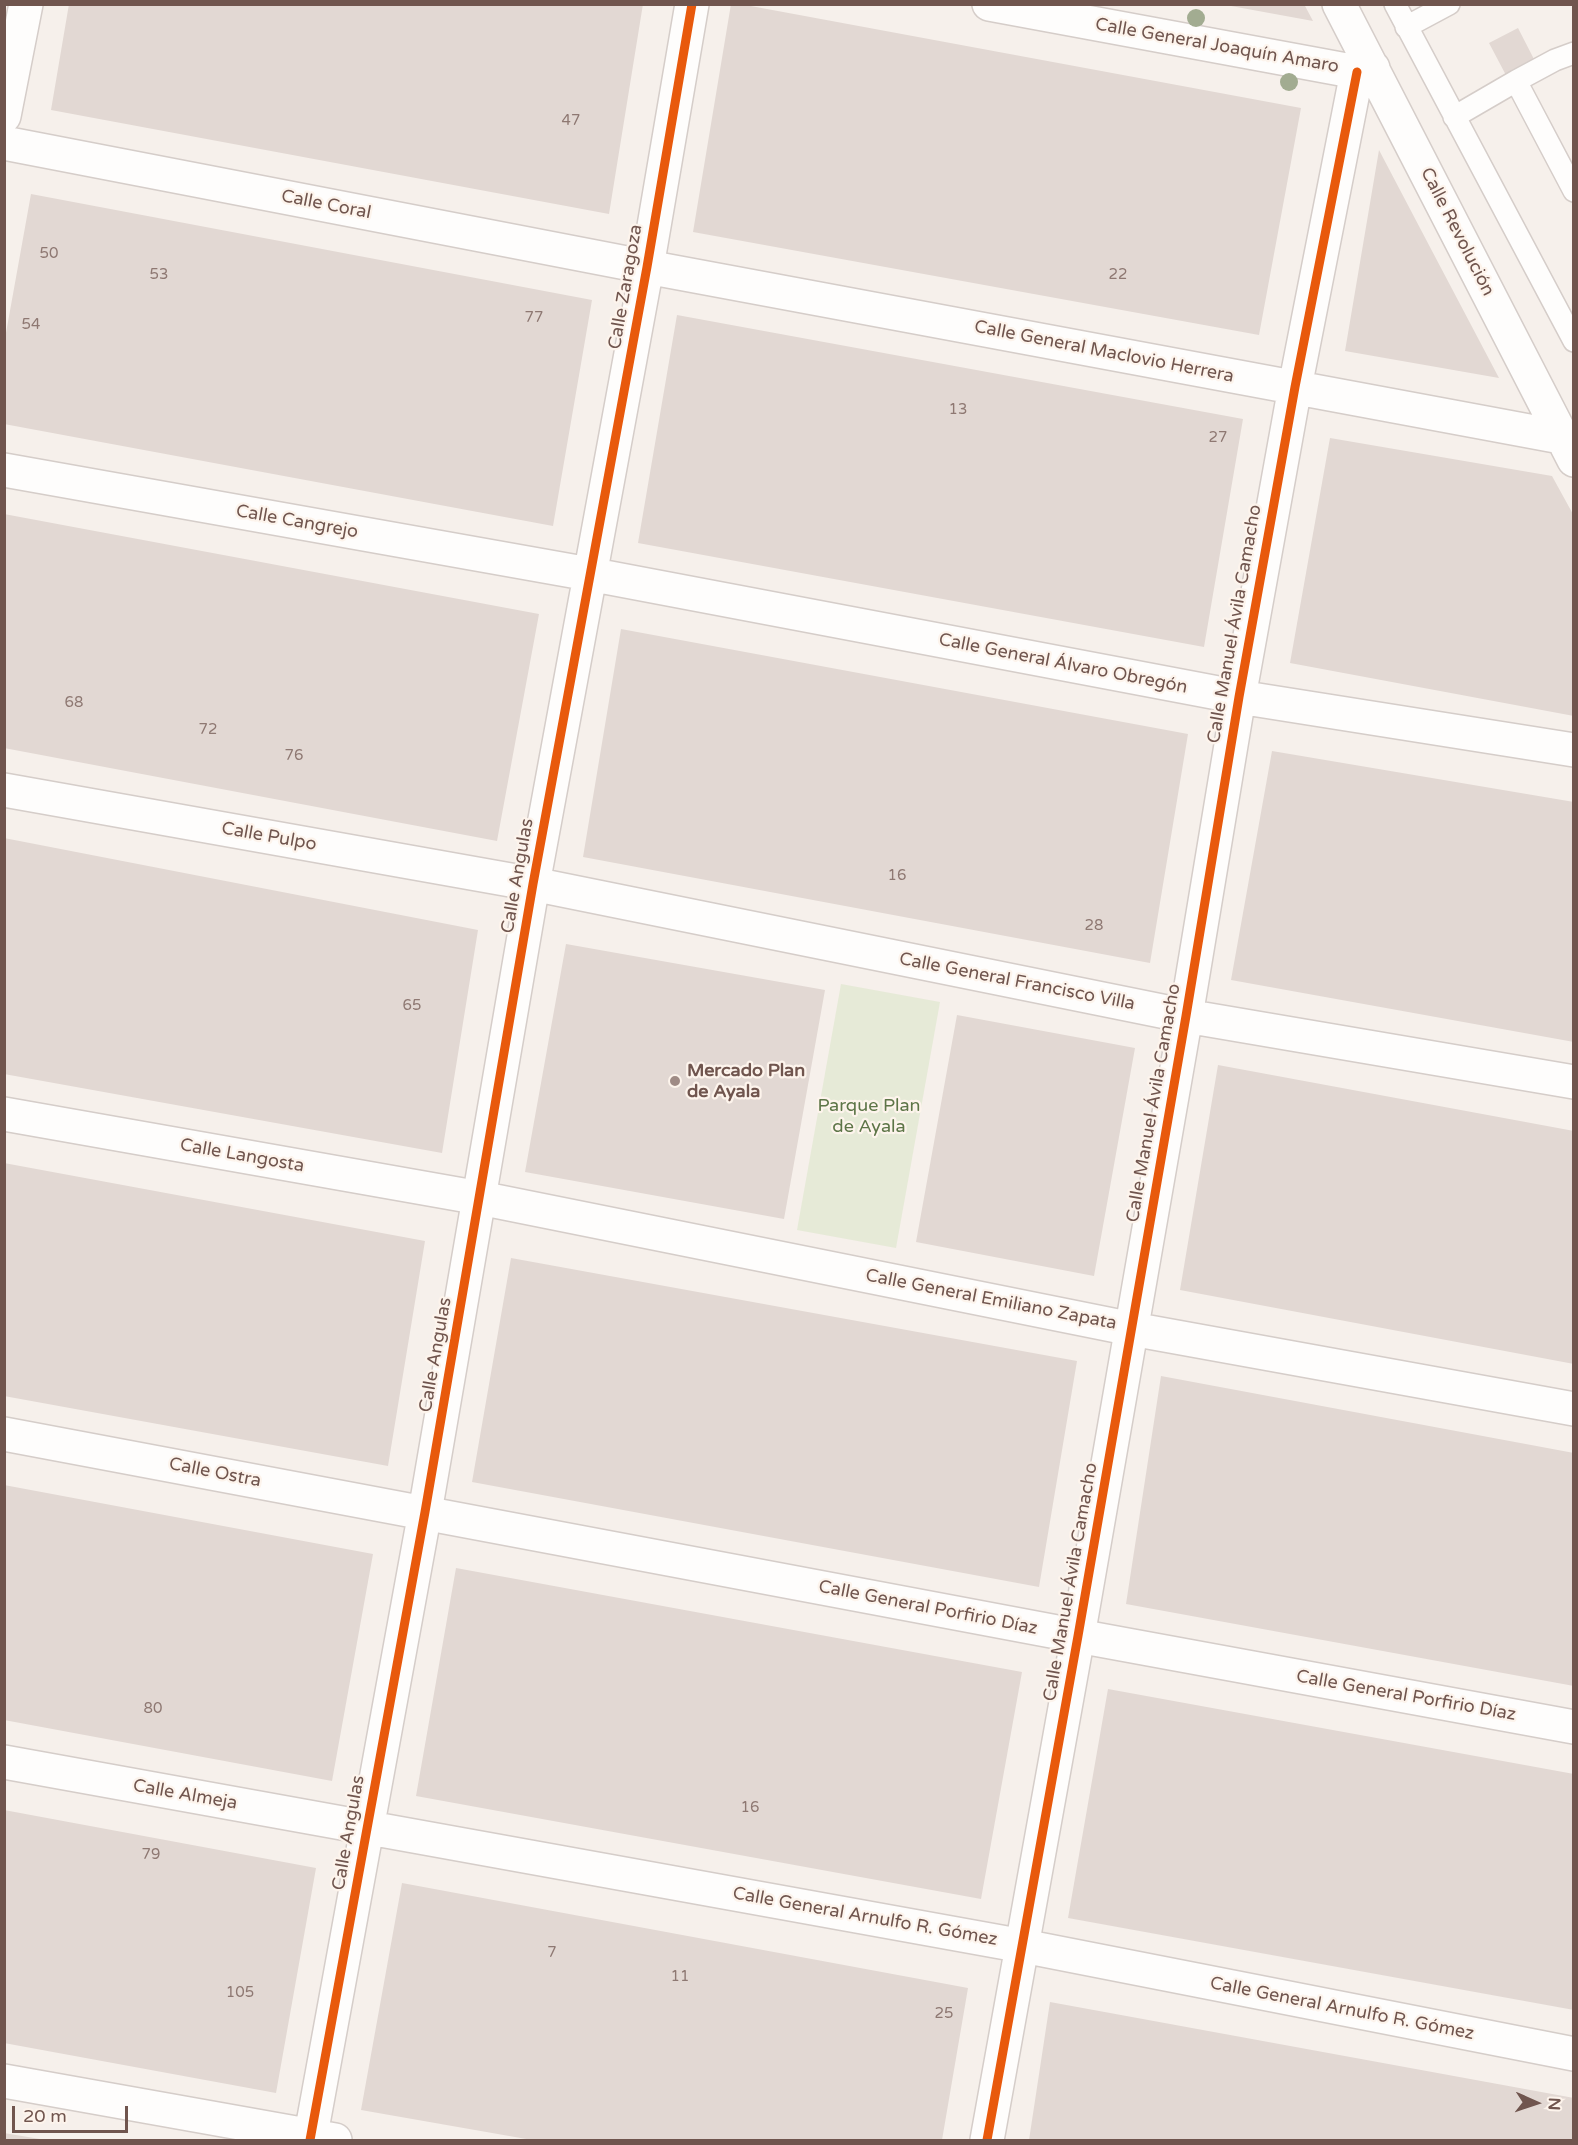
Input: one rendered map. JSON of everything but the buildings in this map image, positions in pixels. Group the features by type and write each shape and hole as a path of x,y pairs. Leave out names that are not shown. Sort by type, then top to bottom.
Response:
{"street":[{"path":"4,116 26,4"},
{"name":"Calle Zaragoza","path":"589,574 692,4"},
{"name":"Calle General Joaquín Amaro","path":"989,4 1365,70"},
{"name":"Calle Revolución","path":"1339,4 1365,70 1567,449"},
{"name":"Calle Manuel Ávila Camacho","path":"987,2140 1132,1329 1294,387 1365,70"},
{"name":"Calle Coral","path":"4,143 646,267"},
{"name":"Calle General Maclovio Herrera","path":"646,267 1294,387 1567,449"},
{"name":"Calle Cangrejo","path":"4,470 589,574"},
{"name":"Calle General Álvaro Obregón","path":"589,574 1239,697 1574,750"},
{"name":"Calle Angulas","path":"318,2139 366,1828 425,1512 589,574"},
{"name":"Calle Pulpo","path":"4,790 533,884"},
{"name":"Calle General Francisco Villa","path":"533,884 1186,1016 1574,1082"},
{"name":"Calle Langosta","path":"4,1114 480,1198"},
{"name":"Calle General Emiliano Zapata","path":"480,1198 1132,1329 1574,1409"},
{"name":"Calle Ostra","path":"4,1434 425,1512"},
{"name":"Calle General Porfirio Díaz","path":"425,1512 1574,1727"},
{"name":"Calle Almeja","path":"4,1762 366,1828"},
{"name":"Calle General Arnulfo R. Gómez","path":"366,1828 1023,1946 1574,2054"},
{"path":"4,2081 318,2139"}],"lane":[{"path":"1395,4 1574,341"},
{"path":"1406,27 1449,4"},
{"path":"1454,117 1555,60 1574,53"},
{"path":"1516,81 1574,191"}],"green space":[{"name":"Parque Plan de Ayala","path":"841,984 940,1002 896,1248 797,1230"}],"cycle path":[{"path":"310,2140 425,1512 533,884 647,267 692,4"},
{"path":"987,2140 1078,1636 1239,697 1295,387 1357,72"}],"place":[{"name":"Mercado Plan de Ayala","path":"675,1081"}]}
